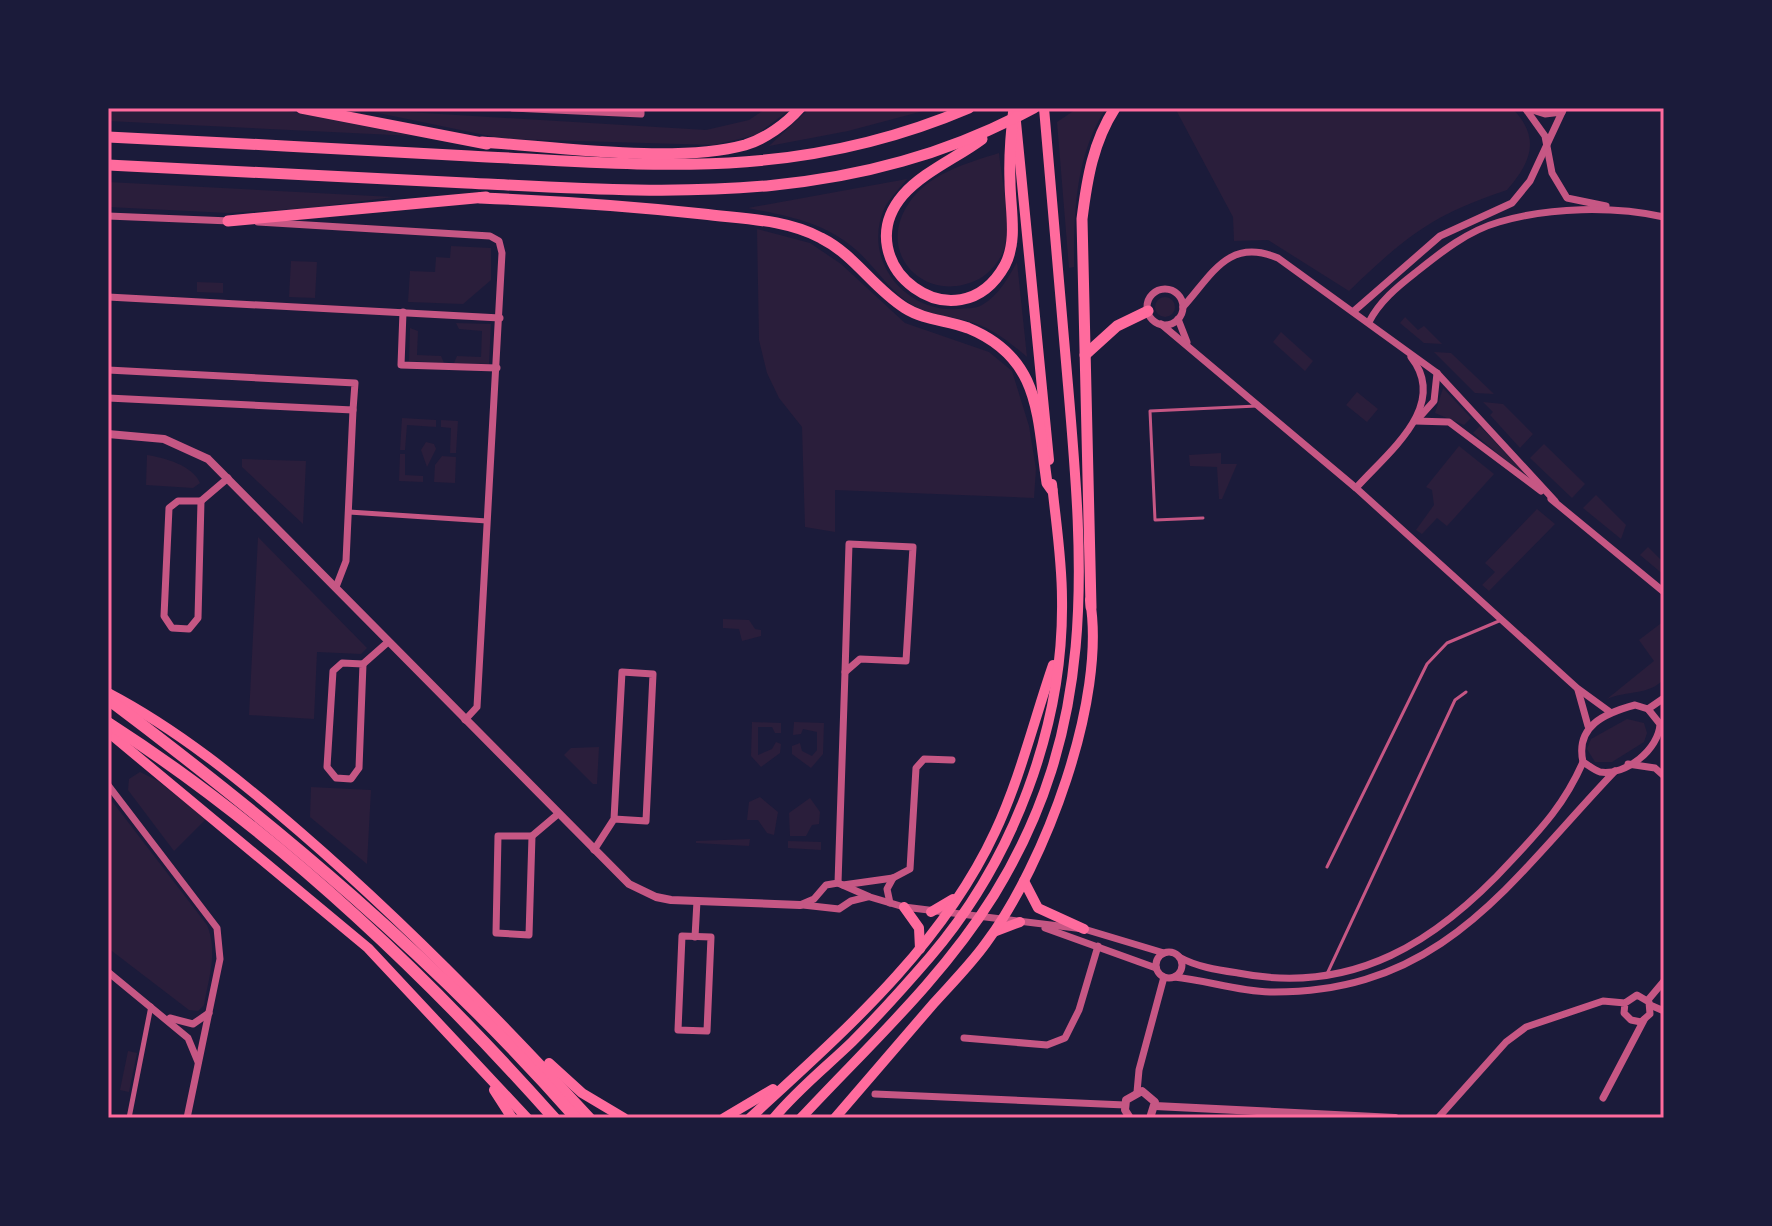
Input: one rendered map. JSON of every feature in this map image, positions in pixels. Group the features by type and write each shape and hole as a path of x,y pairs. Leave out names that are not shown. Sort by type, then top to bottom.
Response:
{"highway":[{"path":"301,108 482,142 550,160"},
{"path":"482,142 642,152 713,151 747,145 780,127 800,108"},
{"path":"108,137 696,166 782,160 898,136 969,108"},
{"path":"1014,108 1015,182 1013,234 1006,263 982,291 965,298 943,300 907,286 889,253 892,212 904,194 996,129 1034,108"},
{"path":"1091,607 1082,219 1088,171 1105,124 1115,108"},
{"path":"108,165 701,192 792,186 913,159 996,129"},
{"path":"589,162 642,152"},
{"path":"228,221 480,198 550,187"},
{"path":"589,188 640,208"},
{"path":"480,198 640,208 790,226 842,250 906,309 991,338 1013,355 1029,379 1047,483 1052,490"},
{"path":"1085,355 1117,326 1148,311"},
{"path":"1081,567 1091,525"},
{"path":"108,696 269,823 432,966 495,1028 576,1118"},
{"path":"108,723 253,831 357,918 422,979 554,1118"}],"main road":[{"path":"801,1118 940,972 995,894 1019,852 1052,770 1070,702 1078,644 1081,567 1044,108"},
{"path":"774,1118 854,1040 930,957 989,874 1026,794 1055,690 1061,644 1062,588 1015,182"},
{"path":"835,1118 994,932 1040,849 1074,752 1089,676 1091,607 1081,567"},
{"path":"750,1118 894,979 950,914 1001,818 1061,644"},
{"path":"108,696 185,742 277,812 354,879 518,1037 582,1093 624,1118"},
{"path":"108,732 368,948 527,1118"},
{"path":"1024,881 1038,908 1084,929"},
{"path":"931,912 961,892"},
{"path":"904,907 919,928 920,949"},
{"path":"994,932 1026,923"},
{"path":"518,1037 590,1118"},
{"path":"480,1068 512,1118"},
{"path":"724,1118 795,1075"}],"street":[{"path":"512,108 641,114 641,108"},
{"path":"1526,108 1545,114 1563,110"},
{"path":"1526,108 1549,145 1552,173 1567,198 1664,217"},
{"path":"1354,311 1440,236 1512,203 1530,181 1563,110"},
{"path":"1369,322 1387,298 1428,262 1474,233 1499,222 1594,210 1636,211"},
{"path":"108,216 495,238 502,253 500,318 477,707 465,720"},
{"path":"1190,348 1178,319 1183,307 1222,262 1247,250 1278,258 1437,373 1555,501"},
{"path":"1183,307 1178,295 1169,290 1159,291 1151,297 1148,311 1356,488 1577,688 1610,712"},
{"path":"1178,295 1198,290"},
{"path":"108,297 500,318"},
{"path":"403,312 401,365 497,368"},
{"path":"1161,324 1178,319"},
{"path":"1405,349 1417,364 1425,384 1423,403 1415,421"},
{"path":"108,370 355,383 346,561 336,587"},
{"path":"1356,488 1415,421 1427,413 1434,401 1437,373"},
{"path":"108,398 353,410"},
{"path":"1415,421 1449,422 1555,501 1664,592"},
{"path":"108,434 153,437 185,446 208,459 594,850 642,892 656,897 697,901 830,909 839,909 870,897"},
{"path":"201,501 198,618 189,629 172,628 164,616 169,508 178,501 201,501 228,478"},
{"path":"349,512 488,521"},
{"path":"845,647 860,659 906,661 913,547 849,544 845,647 842,885 849,895 846,904"},
{"path":"363,664 359,768 351,779 336,778 327,767 333,671 342,663 363,664 388,642"},
{"path":"845,672 860,659"},
{"path":"594,850 614,819 622,672 653,674 646,821 614,819"},
{"path":"1577,688 1588,726"},
{"path":"1648,709 1664,698"},
{"path":"800,905 822,892 830,883 890,903 931,912 1084,929 1249,976 1327,974 1395,954 1443,927 1466,909 1568,796 1583,762 1579,746 1588,726 1610,712 1635,705 1648,709 1662,722 1662,736 1650,750 1615,771 1465,929 1420,959 1375,978 1298,991 1240,990 1164,977 1156,968 1026,923"},
{"path":"1650,750 1660,773"},
{"path":"842,885 893,878 906,873 912,865 916,768 924,759 952,760"},
{"path":"1583,762 1597,772 1615,771"},
{"path":"1628,764 1660,773"},
{"path":"108,785 217,928 220,959 187,1118"},
{"path":"532,836 529,935 496,933 498,836 532,836 558,814"},
{"path":"890,903 887,889 893,878"},
{"path":"822,892 822,900 830,909"},
{"path":"695,937 697,901"},
{"path":"682,936 695,937 711,937 707,1031 678,1030 682,936"},
{"path":"964,1038 1047,1045 1065,1038 1079,1010 1098,946"},
{"path":"1156,968 1156,961 1164,953"},
{"path":"1174,977 1181,968 1179,957"},
{"path":"108,972 188,1038 199,1064"},
{"path":"1137,1092 1139,1070 1164,977"},
{"path":"1603,1098 1644,1020 1649,1002 1664,981"},
{"path":"1438,1118 1506,1042 1526,1027 1603,1001 1625,1003 1637,995 1664,1011"},
{"path":"1625,1003 1628,1018 1644,1020"},
{"path":"129,1118 151,1005"},
{"path":"162,1014 193,1024 210,1011"},
{"path":"1130,1118 1125,1105 1129,1096 1137,1092 1150,1095 1155,1106 1150,1118"},
{"path":"875,1094 1125,1105"},
{"path":"1155,1106 1395,1118"}],"lane":[{"path":"1203,518 1155,520 1150,411 1258,406"},
{"path":"1327,867 1427,664 1447,643 1501,620"},
{"path":"1327,974 1455,700 1466,692"}],"shaded area":[{"path":"108,108 273,108 414,136 108,121"},
{"path":"767,108 792,108 756,135 714,145 504,139 359,109 706,130 749,120"},
{"path":"810,108 927,110 848,131 769,146"},
{"path":"1078,108 1106,108 1082,165 1076,205 1074,267 1069,268 1057,122"},
{"path":"1175,108 1512,108 1527,129 1530,149 1523,169 1507,190 1439,218 1421,229 1349,291 1268,240 1234,241 1233,217"},
{"path":"999,153 1007,224 1001,256 979,279 959,286 941,286 924,280 911,270 902,257 898,240 900,222 909,203 937,177"},
{"path":"907,179 886,205 879,228 879,247 884,265 893,280 921,302 939,308 974,308 993,296 1017,262 1027,357 982,326 912,305 896,293 855,249 831,232 804,221 748,208"},
{"path":"108,182 393,197 311,208 228,213 108,207"},
{"path":"757,229 810,243 841,264 905,323 989,352 1012,371 1029,426 1036,469 1034,498 835,490 835,532 805,527 802,427 779,398 767,373 759,340"},
{"path":"451,246 491,248 491,280 463,304 408,302 410,271 435,272 436,257 450,258"},
{"path":"291,261 317,262 315,298 289,297"},
{"path":"197,282 223,283 223,293 197,292"},
{"path":"1165,297 1172,300 1175,307 1172,314 1165,317 1158,314 1155,307 1158,300"},
{"path":"1405,317 1418,330 1424,326 1442,344 1424,343 1400,323"},
{"path":"456,323 491,324 489,364 454,363 457,356 481,357 482,331 459,329"},
{"path":"410,328 418,331 417,355 441,356 444,363 409,361"},
{"path":"1281,332 1313,361 1305,371 1273,342"},
{"path":"1434,352 1451,353 1494,394 1475,393"},
{"path":"1443,388 1471,418 1464,425 1435,413"},
{"path":"1357,392 1378,409 1367,422 1346,405"},
{"path":"1483,402 1503,404 1533,434 1520,448 1490,415 1493,412"},
{"path":"402,418 436,420 436,427 407,425 405,450 400,450"},
{"path":"441,420 458,421 456,453 450,453 451,428 441,427"},
{"path":"1480,426 1526,475 1525,476 1473,433"},
{"path":"426,442 434,444 436,449 427,467 421,450"},
{"path":"1544,444 1585,484 1572,498 1530,458"},
{"path":"1459,446 1494,474 1447,526 1437,518 1422,534 1416,530 1434,505 1432,490 1426,487"},
{"path":"1221,453 1221,464 1237,464 1222,499 1219,499 1217,467 1190,466 1189,455"},
{"path":"400,454 405,454 405,475 423,476 423,482 399,481"},
{"path":"147,455 184,467 200,483 193,488 146,485"},
{"path":"442,456 456,457 455,483 434,482 435,465"},
{"path":"242,459 306,461 303,524 242,467"},
{"path":"1596,495 1626,525 1621,539 1583,508"},
{"path":"1537,509 1555,524 1489,591 1482,585 1495,572 1485,563"},
{"path":"258,537 367,648 361,654 317,652 314,719 249,715"},
{"path":"1648,547 1664,563 1664,575 1640,555"},
{"path":"723,619 749,620 755,629 761,630 761,636 742,641 739,629 723,628"},
{"path":"1664,621 1664,679 1651,688 1607,699 1654,661 1639,640"},
{"path":"1627,719 1644,723 1647,733 1644,742 1612,762 1595,762 1587,749 1591,739"},
{"path":"752,722 781,723 781,733 775,733 772,727 758,727 758,755 772,749 776,742 781,744 780,753 761,767 751,756"},
{"path":"794,722 824,723 823,754 811,768 792,754 792,746 800,743 802,751 812,756 817,750 817,732 803,729 801,734 793,735"},
{"path":"599,747 597,784 593,784 564,755 571,748"},
{"path":"140,772 158,781 206,819 174,851 128,790 129,779"},
{"path":"311,787 371,790 367,864 310,817"},
{"path":"108,796 207,925 212,945 212,965 204,1005 198,1011 189,1010 108,948"},
{"path":"760,797 778,812 774,835 767,833 758,820 747,820 749,802"},
{"path":"810,798 820,812 819,824 812,825 806,836 790,836 789,813"},
{"path":"750,839 749,846 696,843 696,841"},
{"path":"788,841 821,842 821,850 788,848"},
{"path":"128,1051 137,1053 129,1092 120,1090"}]}
